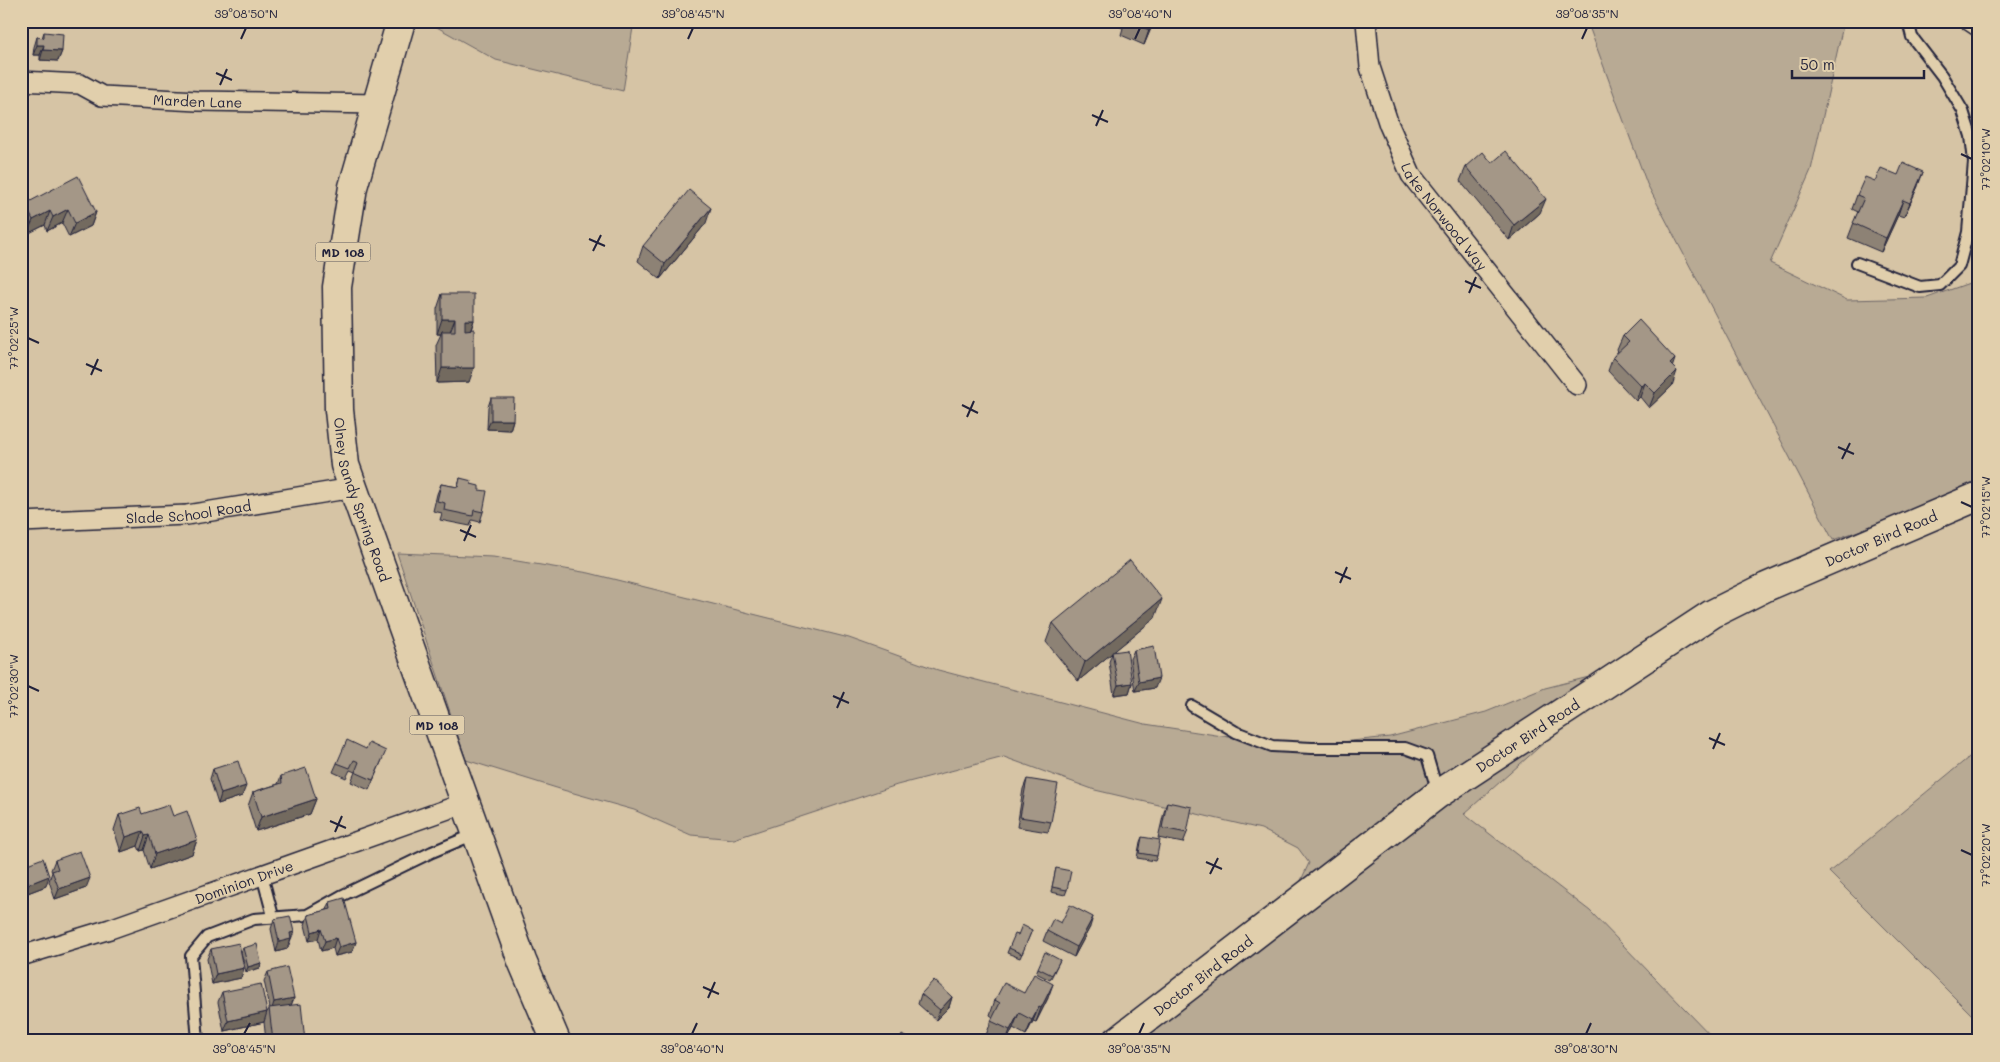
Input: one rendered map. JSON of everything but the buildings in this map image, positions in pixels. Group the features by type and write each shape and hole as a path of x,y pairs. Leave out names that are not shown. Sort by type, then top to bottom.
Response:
{"main road":[{"name":"Olney Sandy Spring Road","path":"401,21 353,187 337,287 339,410 345,465 522,962 556,1041"},
{"name":"Doctor Bird Road","path":"1116,1041 1438,794 1712,614 1766,587 1979,496"},
{"name":"Olney Sandy Spring Road","path":"522,962 542,1041"}],"street":[{"name":"Lake Norwood Way","path":"1366,21 1370,67 1389,125 1411,175 1576,385"},
{"path":"1970,21 1979,28"},
{"name":"Marden Lane","path":"21,82 80,84 102,96 197,101 378,104"},
{"name":"Slade School Road","path":"21,522 186,515 354,488"},
{"name":"Dominion Drive","path":"21,956 110,929 465,803"}],"lane":[{"path":"1858,263 1920,287 1940,285 1959,266 1968,232 1974,162 1971,136 1963,111 1942,76 1912,37 1908,21"},
{"path":"1192,706 1236,732 1272,746 1405,748 1414,750 1427,756 1438,794"},
{"path":"198,1041 191,956 207,937 254,919 273,916 306,915 432,852 476,833"},
{"path":"262,875 273,916"}],"shaded area":[{"path":"426,21 634,21 623,91 496,60"},
{"path":"1587,21 1844,21 1811,170 1770,263 1847,300 1927,298 1975,281 1979,276 1979,488 1833,540 1647,184"},
{"path":"397,553 493,557 589,573 849,638 938,670 1145,724 1293,747 1390,737 1486,712 1545,688 1629,667 1464,814 1590,911 1716,1041 1131,1041 1287,911 1309,863 1298,848 1261,829 1095,790 1004,757 897,785 734,839 691,835 634,810 466,760"},
{"path":"1979,749 1979,1022 1829,872"}]}
